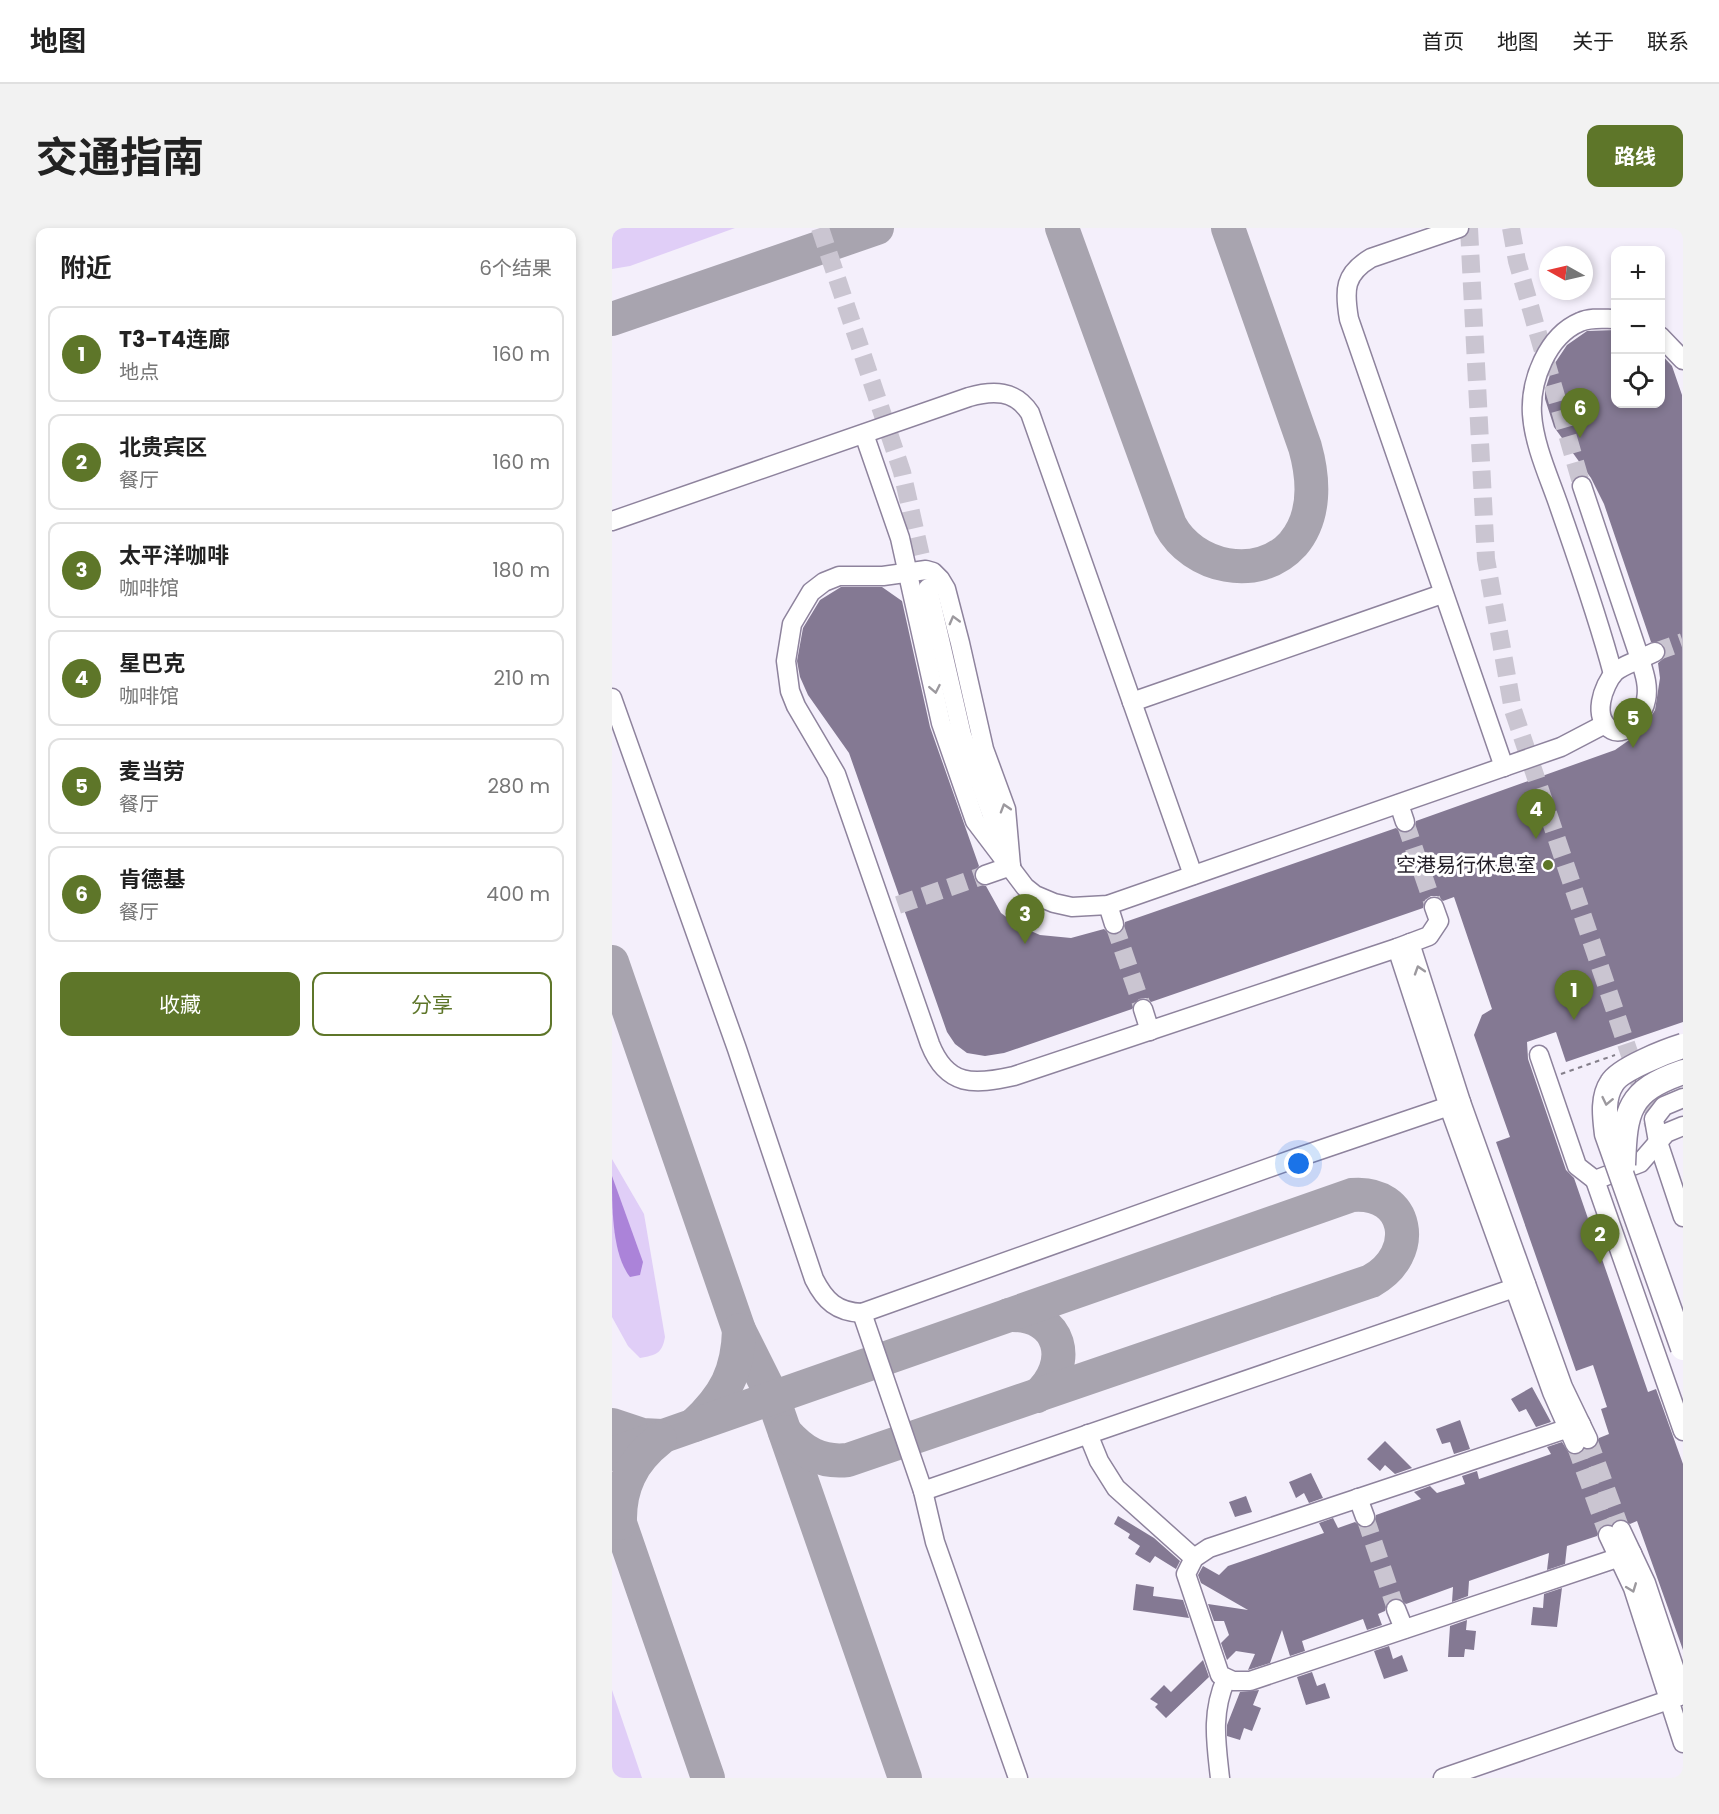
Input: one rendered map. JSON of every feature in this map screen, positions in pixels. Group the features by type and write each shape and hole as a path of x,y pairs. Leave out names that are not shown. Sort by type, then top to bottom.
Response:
{"main road":[{"path":"1683,1046 1637,1066 1612,1082 1604,1106 1607,1134 1683,1348"},
{"path":"1622,1177 1626,1122 1635,1099 1661,1080 1683,1072"}],"lane":[{"path":"1459,228 1371,258 1352,273 1345,297 1349,319 1442,594 1504,767"},
{"path":"1611,320 1596,318 1581,321 1565,330 1553,344 1538,374 1532,414 1544,463 1601,628 1613,674"},
{"path":"1665,341 1683,360"},
{"path":"612,521 984,393 996,391 1024,403 1030,412 1193,875"},
{"path":"864,434 900,538 941,723 975,821 1025,887 1054,903 1072,907 1108,905 1561,747 1605,724"},
{"path":"1582,486 1647,656 1646,701 1639,716 1629,727 1617,731 1605,724 1601,704 1603,692 1613,674 1647,656"},
{"path":"1011,866 1009,823 984,749 946,589 933,572 908,570 883,576 839,576 811,592 792,624 786,661 790,691 796,706 836,774 891,908 936,1059 952,1076 971,1081 1014,1077 1429,936 1439,921 1434,907"},
{"path":"928,588 962,735 1011,866"},
{"path":"1132,702 1442,594"},
{"path":"612,698 737,1049 814,1279 833,1305 847,1312 862,1313 1299,1157 1455,1105"},
{"path":"1399,804 1405,822"},
{"path":"985,875 1011,866"},
{"path":"1108,905 1114,924"},
{"path":"1403,945 1455,1105 1520,1286 1552,1392 1578,1434 1358,1498 1209,1548 1194,1558 1186,1574 1220,1675 1226,1679 1250,1681 1625,1555"},
{"path":"1143,1009 1150,1031"},
{"path":"1539,1055 1577,1166 1595,1180 1683,1431"},
{"path":"1658,1142 1648,1134 1641,1112 1641,1094 1646,1082 1656,1071 1683,1059"},
{"path":"1683,1098 1658,1111 1654,1119 1658,1142 1683,1215"},
{"path":"1595,1180 1640,1163 1666,1133 1683,1126"},
{"path":"1608,1216 1644,1202"},
{"path":"923,1491 1520,1286"},
{"path":"1639,1305 1649,1297 1675,1288"},
{"path":"862,1313 923,1491 935,1542 1018,1778"},
{"path":"1088,1434 1099,1461 1116,1488 1194,1558"},
{"path":"1358,1498 1365,1517"},
{"path":"1614,1532 1625,1555 1633,1588 1678,1696 1683,1743"},
{"path":"1396,1609 1404,1629"},
{"path":"1220,1778 1214,1719 1217,1699 1226,1679"},
{"path":"1443,1778 1678,1696"}],"shaded area":[{"path":"612,228 735,228 630,266 612,269"},
{"path":"612,1159 644,1214 665,1337 657,1353 640,1358 628,1346 612,1317"},
{"path":"612,1176 643,1262 640,1275 630,1277 616,1243"},
{"path":"612,1690 642,1778 612,1778"}],"building":[{"path":"1611,330 1611,408 1665,408 1665,358 1672,366 1682,395 1683,1022 1566,1062 1556,1032 1527,1042 1528,1059 1566,1170 1574,1178 1648,1392 1656,1389 1683,1464 1683,1650 1637,1521 1630,1524 1621,1519 1611,1525 1603,1525 1597,1536 1567,1546 1565,1564 1547,1570 1549,1553 1469,1581 1468,1596 1452,1602 1453,1587 1406,1604 1398,1598 1392,1598 1387,1603 1385,1611 1378,1614 1382,1625 1367,1630 1363,1619 1302,1641 1305,1651 1290,1656 1282,1630 1270,1663 1248,1670 1255,1654 1236,1651 1227,1660 1221,1643 1229,1635 1224,1621 1214,1621 1208,1604 1248,1610 1201,1583 1198,1575 1203,1566 1219,1575 1228,1566 1324,1533 1319,1523 1333,1518 1338,1528 1355,1522 1363,1528 1368,1528 1374,1524 1376,1515 1421,1499 1414,1492 1430,1486 1437,1493 1465,1484 1462,1476 1477,1471 1479,1479 1551,1454 1547,1447 1562,1442 1569,1453 1579,1454 1585,1449 1593,1449 1599,1438 1609,1434 1601,1409 1607,1407 1593,1365 1576,1371 1496,1142 1510,1137 1474,1035 1482,1015 1492,1009 1454,897 1443,901 1437,896 1431,896 1425,900 1423,908 1151,1002 1146,998 1139,999 1132,1009 1004,1053 985,1056 967,1053 955,1044 947,1032 849,753 808,695 800,677 797,661 803,628 820,600 841,587 882,587 902,601 930,727 979,866 974,872 975,879 978,884 986,886 1001,913 1017,925 1040,935 1071,938 1104,929 1111,935 1117,935 1123,931 1125,922 1396,828 1402,833 1409,832 1414,829 1416,821 1615,750 1642,731 1655,710 1660,678 1658,663 1664,658 1665,648 1661,643 1651,642 1604,504 1591,478 1554,427 1545,399 1545,390 1553,366 1567,345 1587,331"},
{"path":"1532,1387 1551,1422 1536,1427 1526,1409 1519,1412 1511,1399"},
{"path":"1460,1420 1470,1449 1454,1454 1450,1442 1442,1444 1436,1429"},
{"path":"1385,1441 1412,1468 1395,1474 1385,1465 1380,1471 1367,1459"},
{"path":"1311,1473 1323,1498 1309,1503 1304,1493 1296,1498 1289,1482"},
{"path":"1246,1496 1252,1512 1235,1517 1229,1502"},
{"path":"1118,1516 1154,1538 1180,1561 1176,1569 1155,1556 1150,1563 1135,1554 1140,1546 1128,1538 1130,1534 1114,1524"},
{"path":"1136,1584 1154,1587 1153,1596 1183,1600 1189,1618 1133,1610"},
{"path":"1562,1588 1557,1627 1531,1625 1533,1607 1543,1608 1544,1594"},
{"path":"1467,1620 1466,1630 1476,1631 1474,1650 1465,1649 1464,1657 1448,1657 1450,1626"},
{"path":"1389,1646 1393,1659 1402,1655 1408,1671 1384,1679 1374,1651"},
{"path":"1203,1660 1209,1677 1166,1718 1155,1707 1158,1704 1150,1699 1164,1685 1171,1692"},
{"path":"1312,1672 1317,1686 1325,1683 1330,1698 1306,1705 1297,1677"},
{"path":"1259,1690 1253,1705 1261,1708 1252,1731 1244,1728 1240,1740 1227,1736 1227,1725 1240,1692"}],"taxiway":[{"path":"612,319 877,228"},
{"path":"1062,228 1170,525 1180,539 1209,560 1227,565 1245,566 1262,563 1279,556 1293,544 1306,522 1311,485 1305,447 1228,228"},
{"path":"612,962 739,1330 773,1398 905,1778"},
{"path":"612,1454 1352,1195 1371,1196 1386,1203 1396,1213 1401,1226 1402,1241 1397,1255 1387,1269 1371,1281 848,1460 829,1460 813,1455 785,1432"},
{"path":"1009,1315 1027,1317 1041,1322 1051,1331 1057,1343 1056,1370 1049,1383 1037,1396"},
{"path":"694,1425 714,1404 728,1382 736,1358 739,1330"},
{"path":"612,1425 642,1435 662,1436"},
{"path":"620,1523 622,1498 629,1476 642,1456 660,1439"},
{"path":"612,1500 708,1778"}],"tunnel":[{"path":"820,228 902,472 927,583"},
{"path":"1469,228 1486,559 1513,710 1656,1132"},
{"path":"1511,228 1517,261 1582,486"},
{"path":"1655,652 1683,642"},
{"path":"1405,822 1434,907"},
{"path":"898,905 985,875"},
{"path":"1114,924 1143,1009"},
{"path":"1588,1439 1621,1530"},
{"path":"1575,1444 1608,1535"},
{"path":"1365,1517 1396,1609"}],"place":[{"name":"肯德基","path":"1580,438"},
{"name":"麦当劳","path":"1633,748"},
{"name":"星巴克","path":"1536,839"},
{"name":"空港易行休息室","path":"1548,865"},
{"name":"太平洋咖啡","path":"1025,944"},
{"name":"T3-T4连廊","path":"1574,1020"},
{"name":"北贵宾区","path":"1600,1264"}]}
